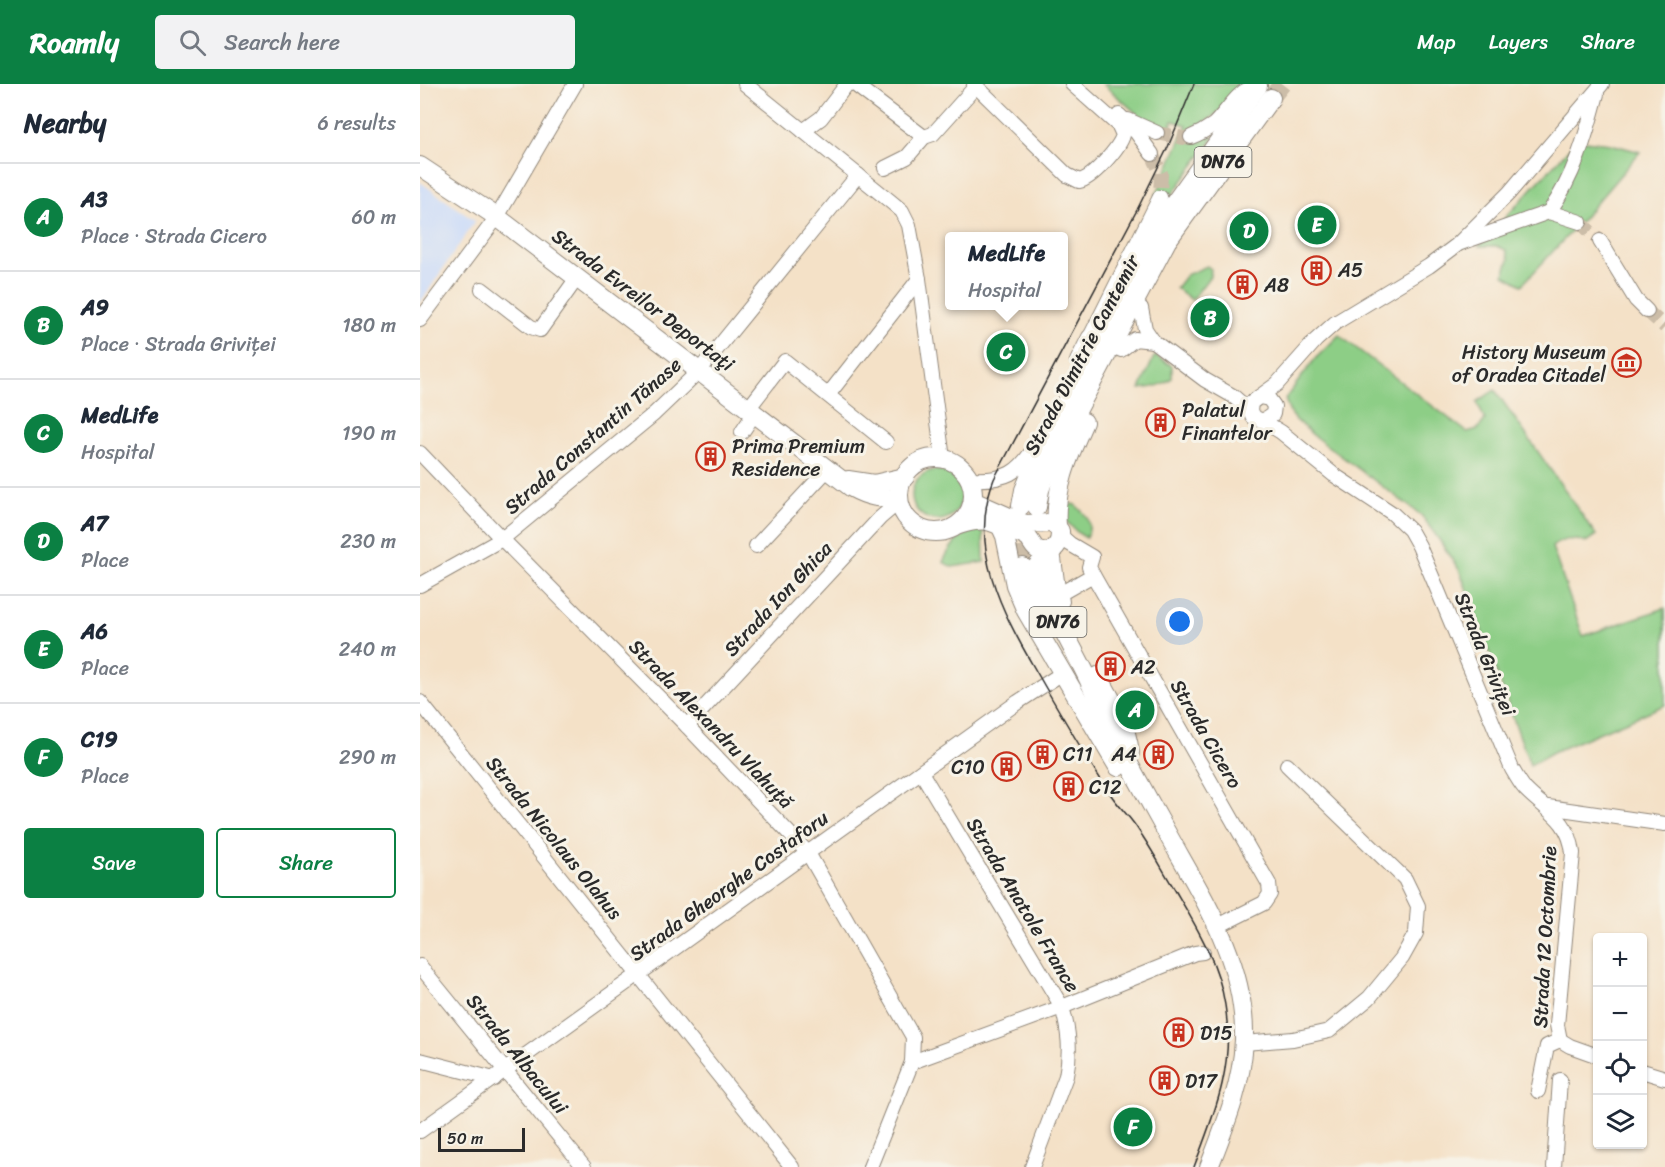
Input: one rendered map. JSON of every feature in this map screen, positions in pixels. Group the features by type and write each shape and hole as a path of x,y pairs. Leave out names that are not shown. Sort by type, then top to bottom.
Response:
{"main road":[{"name":"DN76","path":"1169,229 1227,130 1265,92"},
{"name":"DN76","path":"1169,229 1265,92"},
{"name":"Strada Evreilor Deportaţi","path":"420,166 496,217 831,473 869,496 899,499"},
{"path":"1133,772 1128,741 1120,718 1065,613 1058,595 1056,511 1058,492 1069,456 1085,418 1160,268 1169,229"},
{"name":"Strada Dimitrie Cantemir","path":"1169,229 1029,507 1024,490 1038,456 1105,327 1169,229"},
{"path":"959,525 969,512 973,501 970,479 958,466 943,459 924,461 913,467 904,477 899,499 907,517 920,529 938,532 985,519 1025,536 1039,551 1056,540"},
{"name":"Strada Evreilor Deportaţi","path":"831,473 862,483 874,484 904,477"},
{"path":"973,501 1025,524 1051,522 1056,540"},
{"path":"1000,525 1005,536 1019,597 1061,674 1126,779 1155,812"},
{"path":"1030,566 1035,602 1048,631 1078,682 1102,714 1218,926 1233,964 1242,1010 1244,1043 1235,1094 1209,1167"}],"street":[{"path":"420,320 496,217 575,84"},
{"path":"745,84 896,206 907,218 919,279 943,459"},
{"path":"803,131 821,118 847,84"},
{"path":"854,84 924,137"},
{"path":"885,168 907,157 924,137 933,134 975,85 1072,179 1079,181 1087,179 1118,145 1123,136 1120,128 1072,84"},
{"path":"1083,84 1121,116 1152,154"},
{"path":"1191,137 1214,124 1251,87 1265,92"},
{"path":"1549,213 1565,189 1600,87"},
{"path":"1270,413 1253,417 1255,402 1287,374 1316,340 1335,323 1429,266 1457,245 1509,193 1600,87"},
{"path":"1121,116 1157,133"},
{"name":"Strada Constantin Tănase","path":"420,585 502,539 654,414 699,371 858,175"},
{"path":"970,479 1001,478 1023,465 1038,440 1160,197"},
{"path":"1457,245 1549,213 1580,222"},
{"path":"1600,241 1636,300 1647,311"},
{"path":"482,289 531,327 540,330 577,278"},
{"path":"828,395 919,279"},
{"path":"1141,308 1145,329 1153,341 1199,376 1223,390 1255,402 1266,397 1270,413"},
{"path":"1089,337 1105,327"},
{"path":"1121,350 1136,339 1153,341"},
{"path":"742,432 751,411 785,360 886,442"},
{"path":"1270,413 1287,374"},
{"name":"Strada Griviței","path":"1270,413 1294,442 1334,475 1392,513 1410,530 1434,581 1512,769 1526,789 1548,807"},
{"name":"Strada Alexandru Vlahuță","path":"420,453 808,853 913,1037 912,1062"},
{"path":"756,546 831,473"},
{"name":"Strada Ion Ghica","path":"687,726 899,499"},
{"path":"1056,540 1086,554 1092,575 1058,595"},
{"name":"Strada Cicero","path":"1092,575 1269,884 1270,894 1264,903 1218,926"},
{"name":"Strada Gheorghe Costaforu","path":"420,1131 1061,674"},
{"name":"Strada Nicolaus Olahus","path":"420,702 792,1167"},
{"path":"1244,1043 1293,1039 1329,1031 1369,998 1402,958 1416,933 1418,906 1405,879 1287,765"},
{"name":"Strada Anatole France","path":"921,772 1062,1007 1070,1045 1068,1069 1032,1167"},
{"path":"1548,807 1665,824"},
{"name":"Strada 12 Octombrie","path":"1548,807 1567,830 1572,840 1573,853 1557,1025 1560,1040"},
{"path":"870,1167 912,1062 1203,952"},
{"name":"Strada Albacului","path":"420,966 499,1075 584,1167"},
{"path":"1538,1091 1547,1046 1560,1040 1593,1054"},
{"path":"420,1060 499,1075"},
{"path":"1647,1073 1665,1078"},
{"path":"1554,1167 1560,1080"}],"shaded area":[{"path":"420,182 475,221 420,303"}],"green space":[{"path":"1103,84 1242,84 1219,111 1189,130 1192,142 1208,135 1214,138 1168,200 1156,195 1187,125 1173,121 1170,128 1142,118"},
{"path":"1577,140 1611,144 1640,152 1522,285 1504,275 1509,259 1506,250 1497,246 1479,246"},
{"path":"1207,266 1211,269 1210,276 1192,300 1176,288 1186,275"},
{"path":"1339,335 1467,432 1478,429 1485,420 1477,402 1495,390 1596,535 1586,542 1568,540 1552,547 1583,636 1665,608 1665,705 1553,752 1530,765 1460,571 1440,541 1421,515 1314,436 1289,411 1285,399 1315,359"},
{"path":"1154,357 1172,366 1172,378 1157,386 1140,389"},
{"path":"932,470 942,470 955,477 962,490 962,500 955,513 942,520 932,520 923,516 916,509 912,500 912,490 916,481 923,474"},
{"path":"1074,504 1088,519 1089,528 1086,538 1065,520 1066,505"},
{"path":"983,528 984,562 952,567 943,562 959,539 969,532"}],"tunnel":[{"path":"1271,98 1282,84"},
{"path":"1157,133 1183,138 1191,137"},
{"path":"1152,154 1161,173 1160,197"},
{"path":"1580,222 1600,241"},
{"path":"1647,311 1665,327"},
{"path":"1019,520 1019,543 1023,567"}],"tram line":[{"path":"1194,84 1168,147 1137,210 994,479 987,504 984,529 986,554 992,578 1011,626 1091,765 1136,826 1197,928 1222,988 1227,1027 1225,1068 1216,1107 1194,1167"}],"place":[{"name":"A6","path":"1317,225"},
{"name":"A7","path":"1249,231"},
{"name":"A5","path":"1317,270"},
{"name":"A8","path":"1243,285"},
{"name":"A9","path":"1210,318"},
{"name":"MedLife","path":"1006,352"},
{"name":"History Museum of Oradea Citadel","path":"1627,363"},
{"name":"Palatul Finantelor","path":"1161,422"},
{"name":"Prima Premium Residence","path":"711,457"},
{"name":"A2","path":"1110,667"},
{"name":"A3","path":"1135,710"},
{"name":"C11","path":"1042,754"},
{"name":"A4","path":"1158,754"},
{"name":"C10","path":"1006,767"},
{"name":"C12","path":"1068,787"},
{"name":"D15","path":"1179,1033"},
{"name":"D17","path":"1164,1081"},
{"name":"C19","path":"1133,1127"}]}
